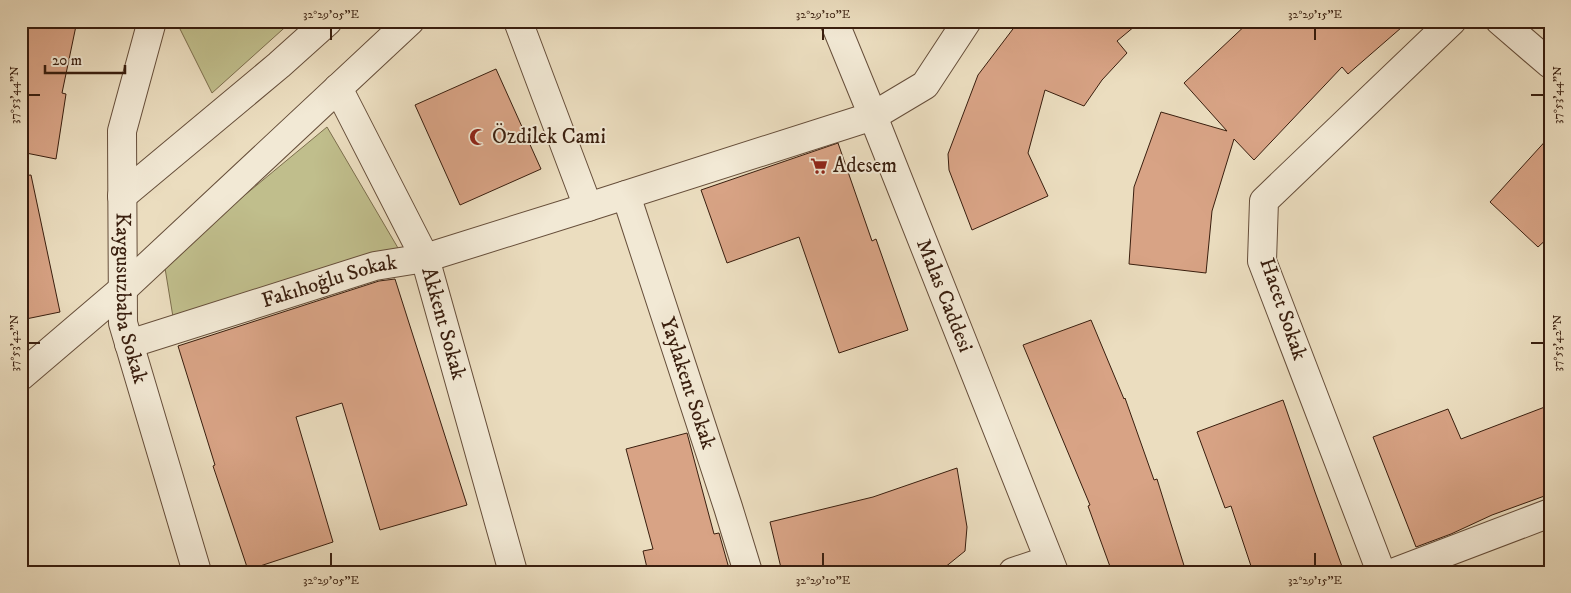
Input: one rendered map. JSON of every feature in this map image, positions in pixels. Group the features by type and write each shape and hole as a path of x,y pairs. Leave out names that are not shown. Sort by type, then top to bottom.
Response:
{"street":[{"name":"Kaygusuzbaba Sokak","path":"152,21 122,131 123,323 197,572"},
{"path":"122,196 279,65 328,21"},
{"path":"21,376 123,290 410,21"},
{"path":"518,21 588,207"},
{"name":"Malas Caddesi","path":"834,21 1051,566"},
{"name":"Fakıhoğlu Sokak","path":"129,344 374,266 425,258 873,116 925,85 968,21"},
{"name":"Hacet Sokak","path":"1381,572 1262,261 1264,201 1452,21"},
{"path":"1500,21 1550,64"},
{"name":"Akkent Sokak","path":"338,88 425,258 513,572"},
{"name":"Yaylakent Sokak","path":"626,195 748,572"},
{"path":"1395,572 1550,513"},
{"path":"1013,572 1051,566"}],"shaded area":[{"path":"176,21 292,21 212,93"},
{"path":"327,127 398,248 173,317 164,262"}],"building":[{"path":"21,21 77,21 62,93 66,94 56,159 21,152"},
{"path":"1019,21 1141,21 1117,41 1127,53 1102,80 1084,106 1045,90 1028,153 1048,196 972,230 949,170 948,154 978,75"},
{"path":"1250,21 1409,21 1348,74 1342,67 1254,160 1234,139 1212,211 1206,273 1129,264 1134,187 1161,112 1227,131 1184,83"},
{"name":"Özdilek Cami","path":"496,69 541,169 460,205 415,105"},
{"path":"1550,136 1550,236 1538,247 1490,202"},
{"path":"838,143 872,241 876,239 908,330 839,353 799,237 727,263 701,190"},
{"path":"31,175 60,312 21,320 21,176"},
{"path":"395,279 467,505 380,530 342,403 296,417 333,542 248,570 213,466 215,465 178,346 379,281"},
{"path":"1091,320 1125,398 1154,480 1157,479 1186,572 1112,572 1088,506 1090,505 1023,345"},
{"path":"1283,400 1344,572 1253,572 1231,506 1225,508 1197,432"},
{"path":"1550,405 1550,494 1492,515 1451,534 1416,547 1373,437 1448,409 1461,439"},
{"path":"687,433 714,534 719,533 730,572 648,572 643,551 653,549 626,449"},
{"path":"957,468 967,527 965,551 944,568 936,572 782,572 770,522 873,497"}],"place":[{"name":"Özdilek Cami","path":"478,137"},
{"name":"Adesem","path":"819,166"}]}
